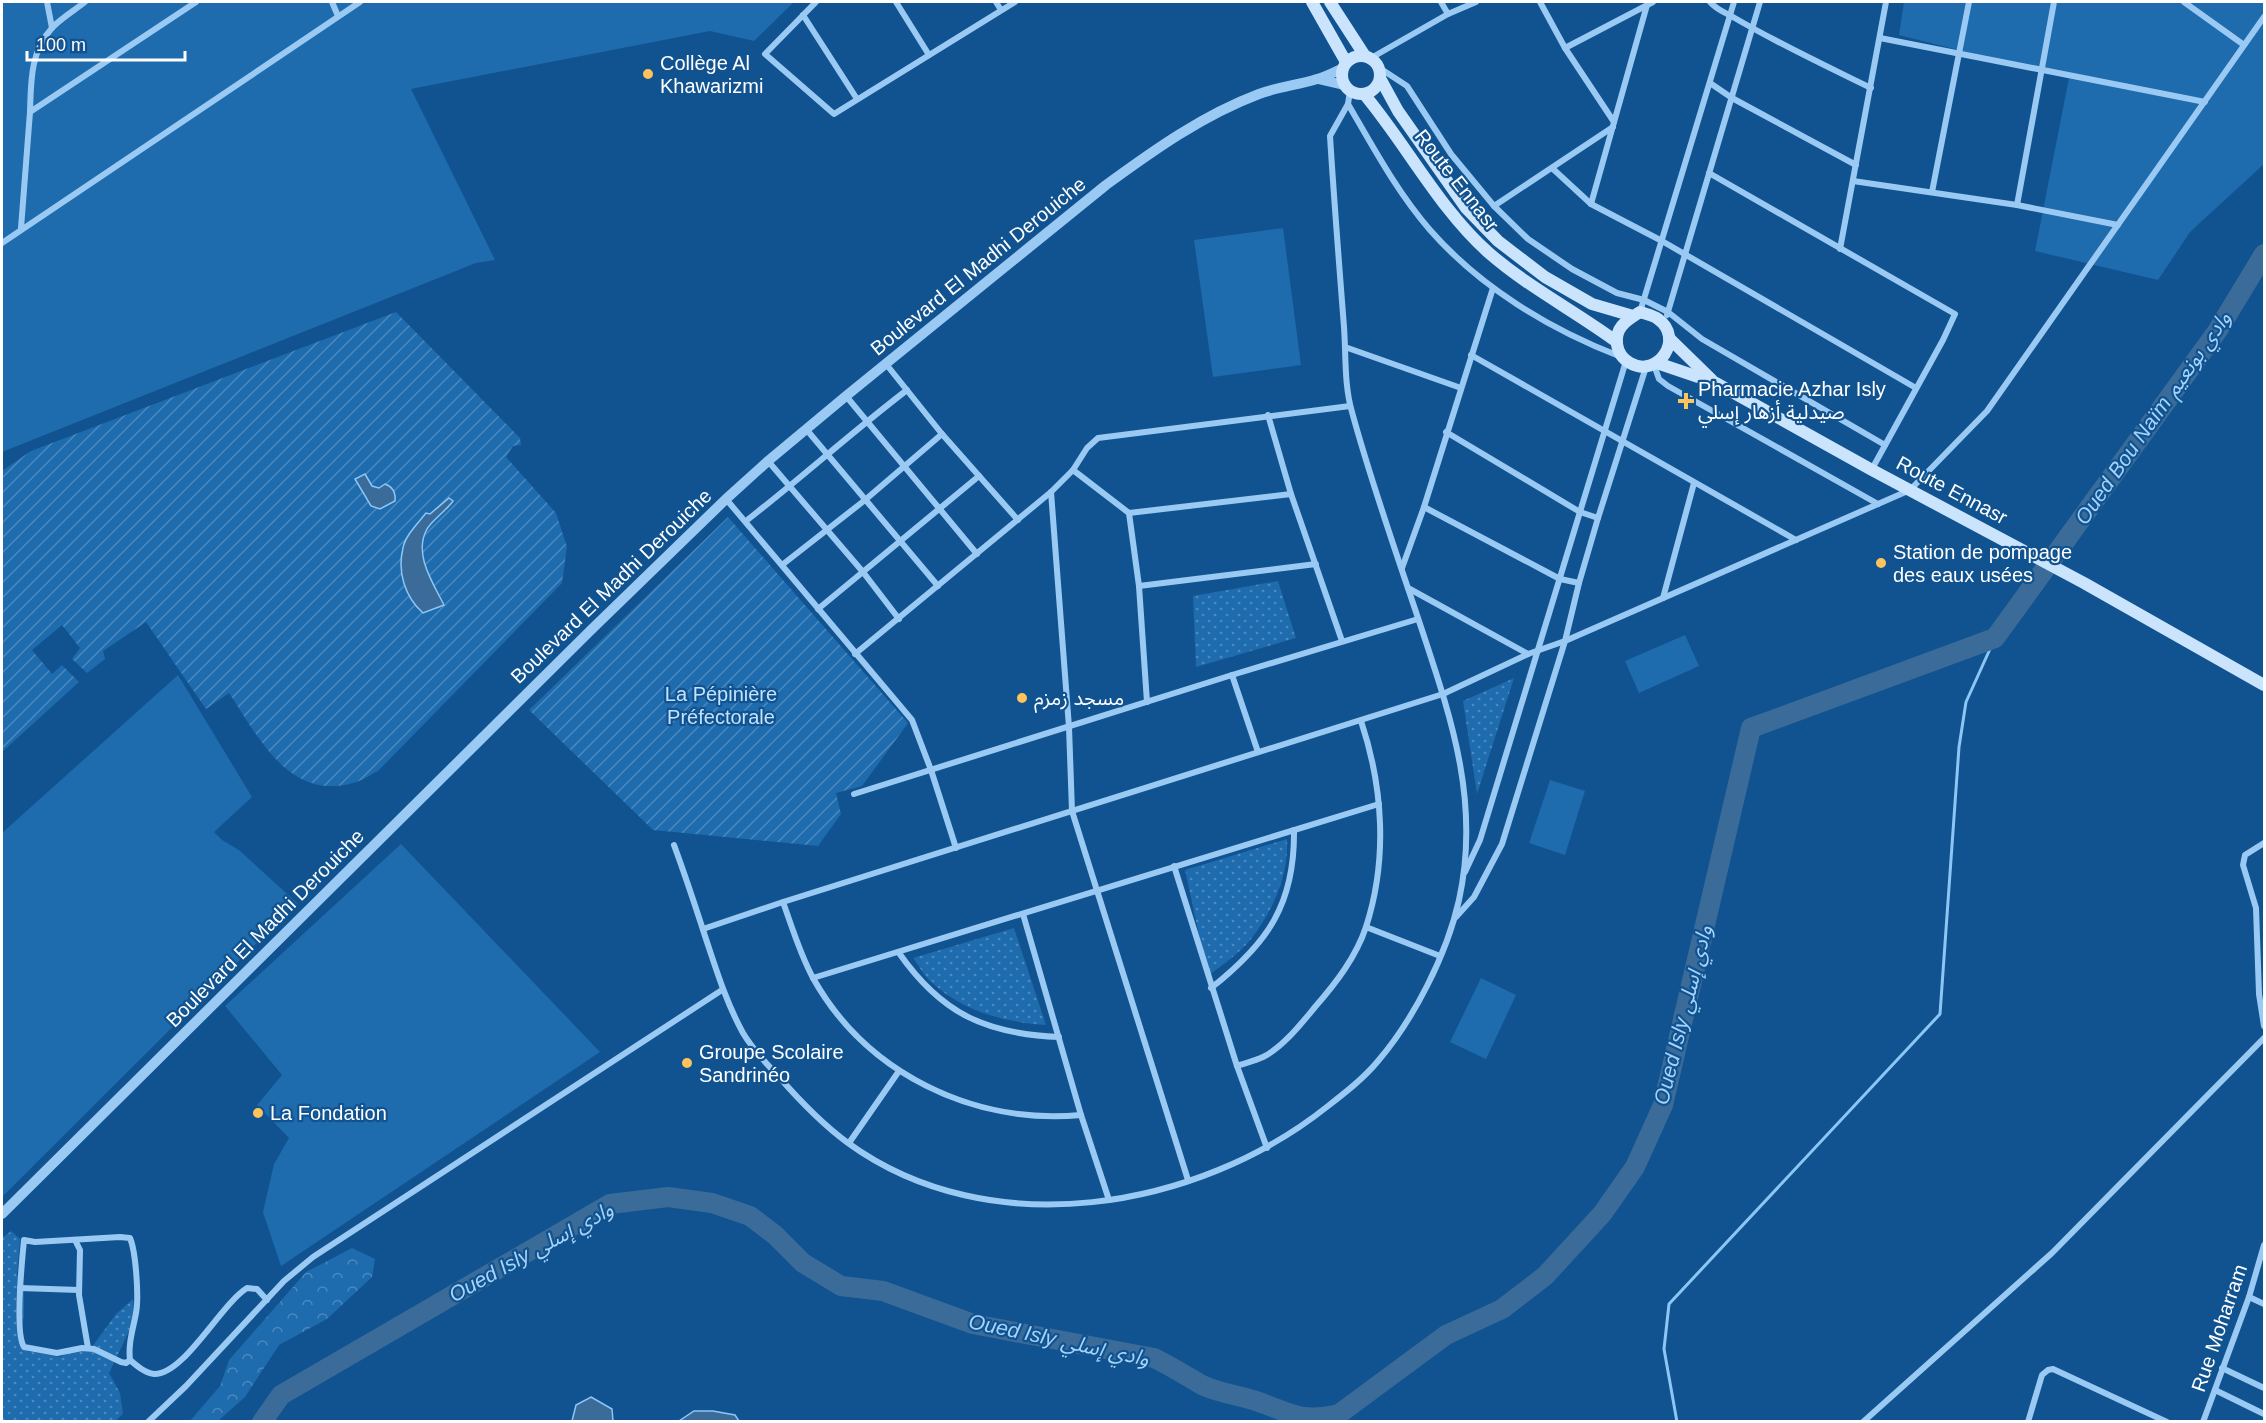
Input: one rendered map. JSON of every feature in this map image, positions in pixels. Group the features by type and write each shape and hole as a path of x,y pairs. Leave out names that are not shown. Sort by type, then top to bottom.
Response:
{"main road":[{"path":"1312,2 1344,65"},
{"name":"Route Ennasr","path":"1330,2 1373,65 1398,111 1466,208 1498,241 1545,277 1592,304 1639,309"},
{"path":"1355,56 1373,65 1375,87 1364,94 1347,93 1341,75 1344,65 1355,56"},
{"name":"Route Ennasr","path":"1364,94 1385,119 1454,216 1488,252 1617,342"},
{"path":"1639,309 1653,316 1666,318 1670,338 1667,352 1652,365 1632,364 1624,359 1617,342 1623,324 1639,309"},
{"name":"Route Ennasr","path":"1670,338 1716,383"},
{"name":"Route Ennasr","path":"1652,365 1716,383 1872,470 2084,583 2265,685"}],"street":[{"path":"47,2 52,28"},
{"path":"21,228 33,65 52,28 85,2"},
{"path":"30,112 196,2"},
{"path":"332,2 338,16"},
{"path":"2,243 21,228 360,2"},
{"path":"816,2 765,54 834,114 1015,2"},
{"path":"896,2 929,55"},
{"path":"996,2 1001,10"},
{"path":"1441,2 1448,14"},
{"path":"1476,2 1448,14 1373,65 1407,86 1451,154 1494,206 1528,239 1572,269 1617,293 1639,309 1662,241 1734,2"},
{"path":"1540,2 1565,48 1614,124"},
{"path":"1710,2 1720,11 1752,29 1870,88"},
{"path":"1760,2 1666,318 1885,445"},
{"path":"1840,249 1886,2"},
{"path":"1932,192 1969,2"},
{"path":"2017,205 2054,2"},
{"path":"2184,2 2244,45"},
{"path":"1565,48 1650,3"},
{"path":"1592,204 1650,3"},
{"path":"803,15 857,99"},
{"path":"703,929 1443,694 1528,654 1565,641 1910,490 1987,411 2265,17"},
{"path":"1880,38 2205,102"},
{"name":"Boulevard El Madhi Derouiche","path":"2,1214 567,653 768,461 1106,185 1149,153 1204,119 1245,100 1281,87 1317,79 1344,65"},
{"path":"1317,79 1347,93 1391,176 1445,246 1492,288 1548,322 1595,347 1624,359 1480,840 1463,876"},
{"path":"1710,83 1732,98 1856,165"},
{"path":"674,845 722,990 745,1036 760,1057 811,1112 849,1143 875,1159 920,1181 960,1194 1035,1205 1076,1205 1109,1200 1188,1180 1267,1148 1302,1126 1360,1080 1378,1062 1410,1014 1440,957 1454,919 1468,840 1466,796 1443,694 1350,406 1330,136 1347,93"},
{"path":"1494,206 1614,124"},
{"path":"1552,168 1592,204 1662,241 1916,388"},
{"path":"1709,173 1955,314 1872,470"},
{"path":"1853,181 2017,205 2118,225"},
{"path":"1402,569 1424,507 1492,288"},
{"path":"1345,347 1461,388"},
{"path":"1471,355 1796,540"},
{"path":"886,364 942,434 1018,520"},
{"path":"1652,365 1659,380 1668,386 1878,504"},
{"path":"1454,919 1474,897 1502,844 1565,641 1598,518 1622,442 1652,365"},
{"path":"746,521 907,390"},
{"path":"846,396 977,554"},
{"path":"855,654 1051,492 1073,470 1086,448 1098,438 1350,406"},
{"path":"1268,416 1291,494 1342,641"},
{"path":"806,429 938,586"},
{"path":"1446,432 1580,512 1598,518"},
{"path":"782,565 865,500 942,434"},
{"path":"768,461 863,572 899,619"},
{"path":"1073,470 1129,513 1291,494"},
{"path":"818,609 979,476"},
{"path":"1663,598 1694,483"},
{"path":"1051,492 1069,727 1072,810 1188,1180"},
{"path":"726,499 912,720 956,848"},
{"path":"1424,507 1560,579 1579,583"},
{"path":"1129,513 1139,586 1147,702"},
{"path":"1139,586 1316,564"},
{"path":"1408,588 1528,654"},
{"path":"855,794 1418,619"},
{"path":"1232,675 1258,752"},
{"path":"1237,1066 1264,1057 1299,1025 1337,981 1356,950 1366,927 1381,859 1379,804 1370,750 1361,721"},
{"path":"813,978 1379,804"},
{"path":"1211,987 1235,969 1260,944 1275,917 1291,874 1294,830"},
{"path":"2265,843 2245,855 2243,865 2256,908 2259,994 2265,1026"},
{"path":"1174,866 1237,1066 1267,1148"},
{"path":"783,902 813,978 836,1012 852,1033 899,1071 941,1093 994,1110 1036,1116 1081,1115"},
{"path":"1023,914 1081,1115 1109,1200"},
{"path":"1366,927 1440,957"},
{"path":"899,953 930,991 973,1020 1018,1033 1059,1037"},
{"path":"148,1422 186,1386 285,1281 313,1257 722,990"},
{"path":"1863,1422 2052,1253 2265,1038"},
{"path":"849,1143 899,1071"},
{"path":"130,1360 126,1363 88,1348 57,1353 24,1347 21,1341 21,1288 24,1240 35,1242 120,1237 132,1240 138,1292 137,1312 128,1349 130,1360 150,1373 165,1372 182,1360 242,1291 252,1287 267,1300"},
{"path":"75,1240 80,1250 79,1290 88,1348"},
{"name":"Rue Moharram","path":"2203,1422 2249,1297 2265,1245"},
{"path":"21,1288 79,1290"},
{"path":"2249,1297 2265,1304"},
{"path":"2222,1368 2265,1388"},
{"path":"2028,1422 2042,1376 2048,1370 2053,1369 2167,1422"},
{"path":"2216,1390 2265,1414"}],"green space":[{"path":"2,2 794,2 754,41 710,31 411,89 495,260 476,263 2,452"},
{"path":"1904,2 2264,2 2264,164 2190,232 2158,280 2035,251 2069,78 1899,35"},
{"path":"1283,228 1301,365 1213,377 1194,240"},
{"path":"396,312 520,438 521,445 513,446 506,457 556,513 567,547 562,583 378,771 356,782 331,786 311,783 294,774 278,762 265,746 229,693 206,709 146,622 103,651 105,659 87,673 72,659 80,648 62,625 32,650 52,674 62,665 79,682 2,752 2,471 31,451"},
{"name":"La Pépinière Préfectorale","path":"728,517 908,723 862,786 836,793 841,814 818,846 653,830 529,710"},
{"path":"1278,581 1296,638 1196,667 1193,596"},
{"path":"1685,635 1699,666 1639,693 1625,661"},
{"path":"178,675 252,797 214,832 222,840 239,850 297,903 2,1197 2,833"},
{"path":"1514,678 1477,794 1463,701"},
{"path":"1550,780 1585,791 1565,855 1529,843"},
{"path":"1287,839 1285,866 1273,905 1247,944 1208,976 1185,870"},
{"path":"401,844 600,1052 281,1266 263,1212 274,1164 289,1138 257,1105 282,1075 225,1006"},
{"path":"1014,928 1046,1025 999,1018 969,1007 930,981 913,958"},
{"path":"1481,978 1516,995 1486,1059 1450,1042"},
{"path":"11,1231 20,1239 17,1275 24,1285 24,1316 20,1335 27,1351 60,1357 73,1350 89,1351 116,1314 133,1299 135,1319 109,1373 120,1393 123,1414 115,1421 2,1422 2,1238"},
{"path":"352,1248 375,1259 372,1277 327,1319 279,1345 245,1397 218,1421 190,1421 220,1386 229,1360 306,1272"}],"shaded area":[{"path":"365,474 372,486 379,488 385,484 392,488 395,501 380,509 371,506 355,479"},
{"path":"449,498 453,501 427,529 422,548 426,568 444,605 423,613 411,599 404,584 401,557 404,543 426,513 430,514"},
{"path":"591,1397 612,1409 613,1421 572,1421 576,1405"},
{"path":"694,1411 713,1411 735,1415 739,1421 679,1421"}],"waterway":[{"name":"Oued Isly وادي إسلي","path":"262,1422 281,1395 610,1204 668,1197 712,1203 750,1216 775,1235 803,1263 841,1286 883,1291 973,1324 1154,1358 1208,1388 1296,1415 1325,1417 1339,1414 1446,1335 1502,1309 1545,1276 1602,1214 1635,1167 1663,1105 1751,728 1995,638 2218,330 2264,254"},
{"path":"1677,1422 1664,1349 1669,1304 1940,1014 1959,747 1966,702 1995,638"}],"place":[{"name":"Collège Al Khawarizmi","path":"648,74"},
{"name":"Pharmacie Azhar Isly صيدلية أزهار إسلي","path":"1686,401"},
{"name":"Station de pompage des eaux usées","path":"1881,563"},
{"name":"مسجد زمزم","path":"1022,698"},
{"name":"Groupe Scolaire Sandrinéo","path":"687,1063"},
{"name":"La Fondation","path":"258,1113"}],"water label":[{"name":"Oued Bou Naïm وادي بونعيم","path":"2153,418"}]}
